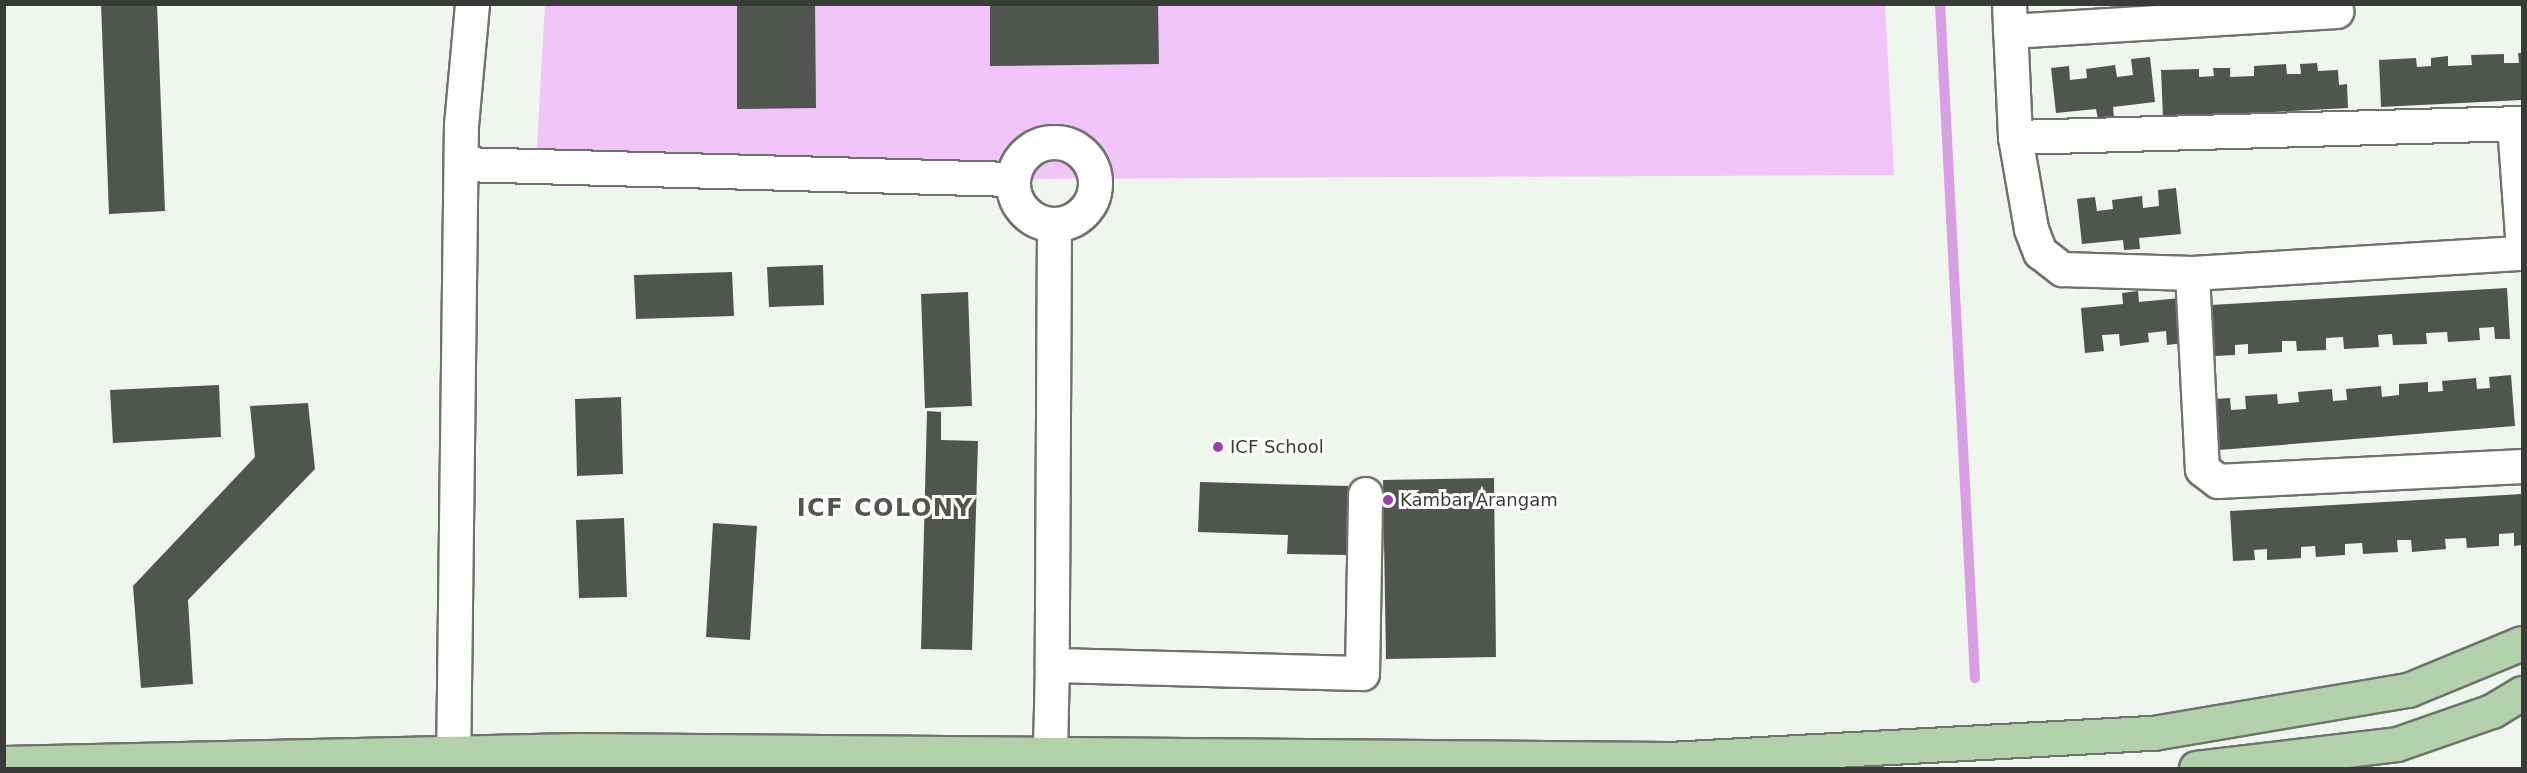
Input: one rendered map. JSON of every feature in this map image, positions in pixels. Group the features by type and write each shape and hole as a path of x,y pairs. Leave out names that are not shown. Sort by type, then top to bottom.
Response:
{"main road":[{"path":"4,763 454,760 1050,751 1669,759 2153,733 2408,690 2523,643"},
{"path":"2196,768 2397,744 2492,711 2523,693"}],"street":[{"path":"454,760 461,164 472,4"},
{"path":"2336,11 2009,18 2015,137 2031,229 2040,252 2062,268 2193,273 2523,253"},
{"path":"2015,137 2518,124 2523,236"},
{"path":"1061,143 1084,156 1095,180 1089,206 1080,216 1054,225 1028,216 1019,205 1013,179 1017,166 1035,147 1061,143"},
{"path":"461,164 1013,179"},
{"path":"1050,751 1054,225"},
{"path":"2193,273 2202,469 2218,482 2523,466"},
{"path":"1052,665 1362,673 1365,494"}],"shaded area":[{"path":"545,5 1885,5 1894,175 535,181"}],"building":[{"path":"101,4 157,4 165,211 109,214"},
{"path":"737,4 815,4 816,108 737,109"},
{"path":"990,4 1158,4 1159,64 990,66"},
{"path":"2518,53 2522,53 2522,100 2381,107 2379,60 2416,58 2417,67 2431,66 2431,58 2448,56 2448,66 2472,65 2471,55 2504,54 2504,63 2519,63"},
{"path":"2150,57 2155,102 2113,107 2114,118 2098,119 2096,109 2056,113 2051,68 2069,66 2070,80 2087,78 2086,69 2115,65 2117,77 2133,75 2131,59"},
{"path":"2317,63 2318,71 2338,70 2339,85 2347,84 2348,108 2163,118 2161,70 2199,69 2199,77 2214,76 2213,68 2230,68 2230,77 2254,76 2254,66 2286,64 2287,74 2301,74 2300,64"},
{"path":"2176,188 2181,234 2139,238 2140,249 2124,250 2123,240 2082,244 2077,199 2095,197 2097,211 2113,209 2112,200 2142,196 2143,208 2159,206 2158,190"},
{"path":"823,265 824,305 769,307 767,267"},
{"path":"732,272 734,316 636,319 634,275"},
{"path":"2507,288 2510,339 2495,339 2494,327 2479,328 2480,340 2448,342 2447,332 2426,333 2427,344 2393,345 2392,334 2378,335 2379,347 2344,349 2343,337 2326,338 2326,350 2297,351 2296,341 2282,341 2282,352 2248,354 2248,344 2235,345 2235,355 2214,356 2211,305"},
{"path":"2138,291 2139,302 2180,298 2185,343 2167,345 2166,331 2148,333 2149,342 2120,346 2119,334 2102,335 2104,351 2085,353 2081,308 2123,304 2122,293"},
{"path":"968,292 972,406 925,408 921,294"},
{"path":"2511,375 2515,426 2219,450 2215,399 2230,398 2231,410 2246,409 2245,396 2277,394 2278,404 2299,402 2298,392 2332,389 2333,401 2347,400 2346,389 2381,386 2382,397 2399,395 2399,384 2428,382 2428,392 2443,391 2442,381 2476,378 2477,389 2490,388 2489,377"},
{"path":"219,385 221,437 113,443 110,390"},
{"path":"621,397 623,474 577,476 575,399"},
{"path":"308,403 315,469 188,600 193,684 141,688 133,586 255,457 250,406"},
{"path":"927,411 941,412 941,440 978,441 972,650 921,649"},
{"path":"1494,478 1496,657 1386,659 1383,480"},
{"path":"1200,482 1348,486 1347,555 1287,554 1288,535 1198,532"},
{"path":"2522,494 2522,545 2514,546 2514,533 2499,534 2499,546 2467,548 2466,538 2445,539 2446,549 2412,552 2411,540 2397,540 2398,552 2363,554 2362,543 2345,544 2345,555 2316,557 2315,546 2301,547 2301,558 2267,560 2267,549 2254,550 2255,560 2233,561 2230,511"},
{"path":"624,518 627,597 579,598 576,520"},
{"path":"713,523 757,526 750,640 706,637"}],"waterway":[{"path":"1940,4 1975,678"}],"place":[{"name":"ICF School","path":"1218,447"},
{"name":"Kambar Arangam","path":"1388,500"}],"district":[{"name":"ICF COLONY","path":"885,509"}]}
